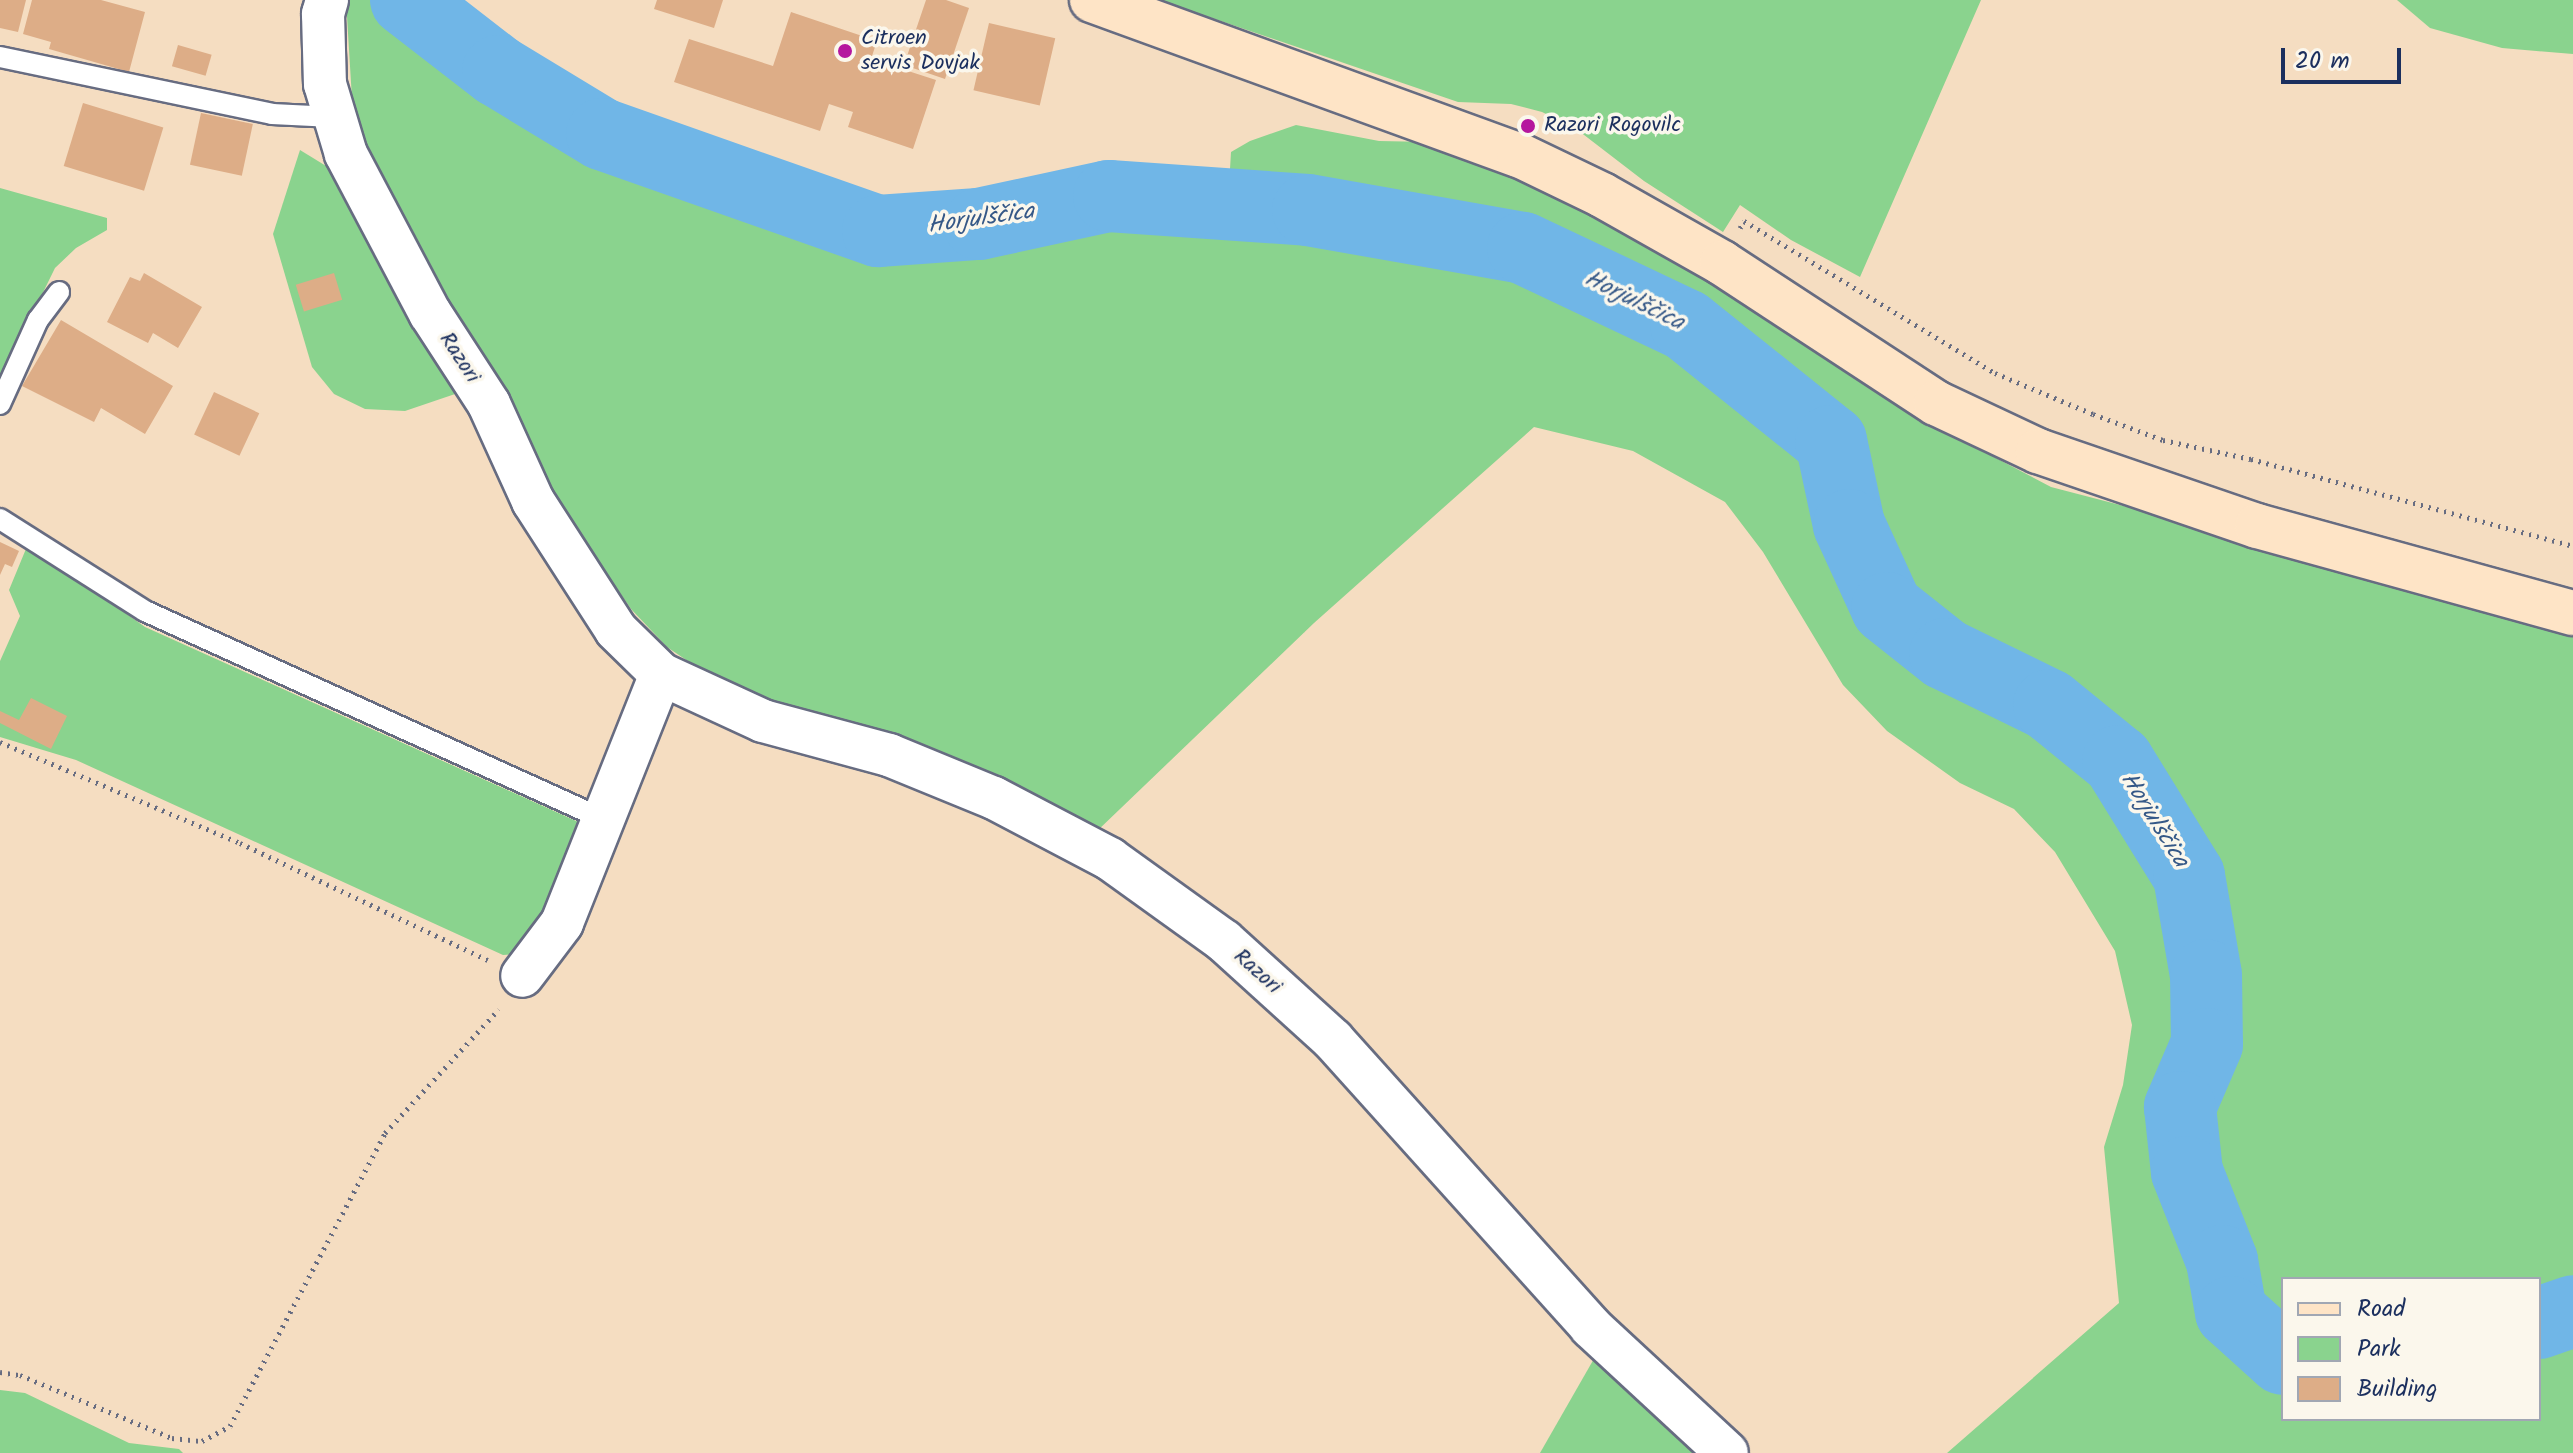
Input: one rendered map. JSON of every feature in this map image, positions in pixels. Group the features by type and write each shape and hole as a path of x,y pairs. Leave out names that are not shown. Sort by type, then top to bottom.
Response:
{"street":[{"path":"1092,0 1519,155 1602,195 1722,263 1936,403 2038,451 2257,526 2573,613"},
{"name":"Razori","path":"325,7 325,84 346,154 430,313 489,404 533,501 616,630 661,674 763,721 889,755 994,798 1110,859 1224,941 1333,1040 1591,1327 1727,1453"},
{"path":"522,976 562,923 661,674"}],"lane":[{"path":"0,57 257,111 333,117"},
{"path":"0,404 38,320 59,292"},
{"path":"0,519 145,611 603,819"}],"path":[{"path":"1722,263 1744,221 1995,373 2093,414 2163,440 2251,459 2573,546"},
{"path":"0,742 240,843 522,976 498,1009 385,1133 230,1426 202,1441 172,1438 20,1375 0,1372"}],"green space":[{"path":"346,0 438,0 504,57 578,102 648,137 855,202 931,212 1060,175 1119,171 1229,186 1231,152 1250,141 1296,125 1379,141 1429,142 1514,169 1788,326 1956,437 2051,487 2573,623 2573,1453 1947,1453 2119,1303 2104,1147 2123,1085 2132,1025 2115,951 2055,852 2014,809 1960,783 1887,731 1843,685 1763,552 1725,502 1633,451 1534,427 1314,623 1096,832 716,680 667,647 631,609 585,542 538,466 469,330 435,281 354,132"},
{"path":"1159,0 1981,0 1860,277 1791,240 1740,205 1723,232 1644,181 1575,128 1542,112 1511,104 1458,102"},
{"path":"2397,0 2573,0 2573,54 2502,48 2430,28"},
{"path":"300,150 331,169 458,393 405,411 365,409 334,394 312,367 273,234"},
{"path":"0,188 107,218 107,230 76,248 55,268 0,380"},
{"path":"28,544 145,627 585,825 526,953 503,955 76,760 0,737 0,661 20,616 9,590"},
{"path":"1603,1343 1724,1453 1540,1453"},
{"path":"0,1390 25,1393 129,1443 179,1449 183,1453 0,1453"}],"building":[{"path":"0,0 26,0 18,32 0,28"},
{"path":"32,0 101,0 145,12 129,72 49,49 51,42 23,34"},
{"path":"657,0 723,0 714,28 654,9"},
{"path":"926,0 946,0 969,8 945,79 904,65"},
{"path":"791,12 877,41 871,59 936,80 913,149 848,127 853,112 829,104 820,131 674,82 689,39 773,66"},
{"path":"989,23 1055,38 1040,106 973,90"},
{"path":"178,45 212,55 206,76 172,66"},
{"path":"83,103 163,128 144,191 64,166"},
{"path":"201,113 253,124 242,176 190,165"},
{"path":"144,273 202,307 178,348 153,333 148,343 107,322 130,277 140,281"},
{"path":"334,273 342,300 304,311 296,285"},
{"path":"61,320 173,386 145,434 101,408 94,422 22,386"},
{"path":"214,392 259,413 239,456 194,435"},
{"path":"0,542 19,551 12,567 5,564 0,575"},
{"path":"31,698 67,716 51,749 0,723 0,711 19,720"}],"waterway":[{"name":"Horjulščica","path":"406,0 498,71 602,134 878,231 979,224 1109,196 1308,210 1523,248 1686,325 1831,441 1849,525 1887,608 1945,654 2049,705 2118,761 2189,876 2206,975 2207,1044 2180,1107 2187,1172 2222,1261 2231,1312 2281,1357"},
{"name":"Horjulščica","path":"2541,1322 2573,1311"}],"place":[{"name":"Citroen servis Dovjak","path":"845,51"},
{"name":"Razori Rogovilc","path":"1528,126"}]}
